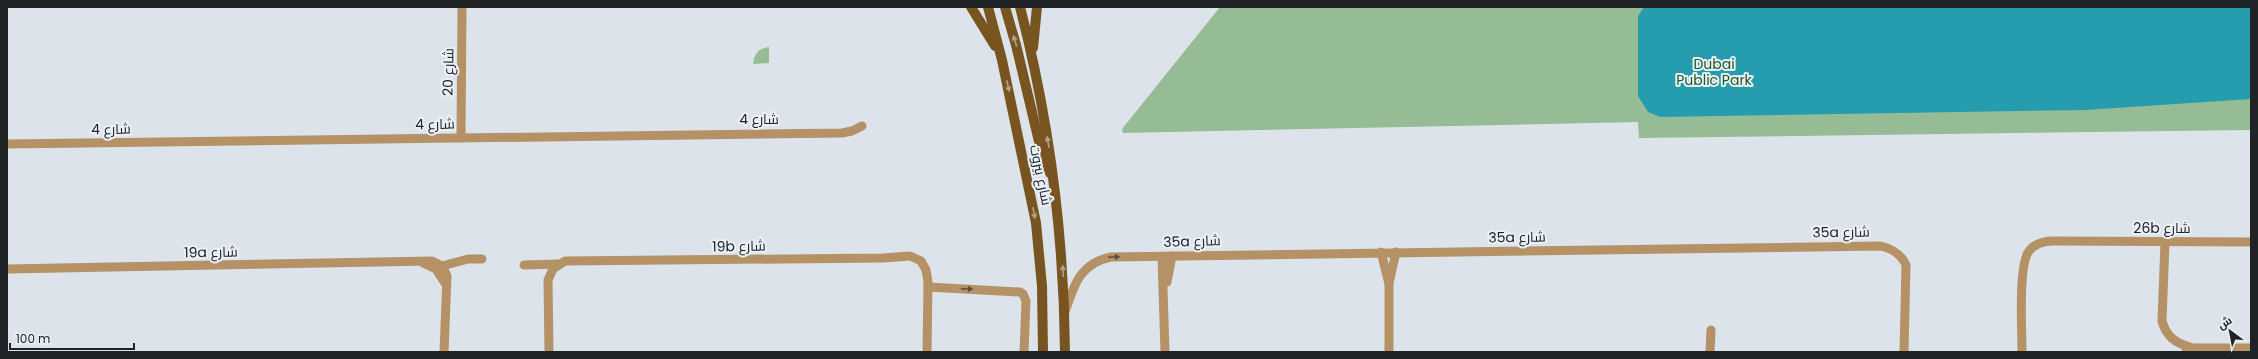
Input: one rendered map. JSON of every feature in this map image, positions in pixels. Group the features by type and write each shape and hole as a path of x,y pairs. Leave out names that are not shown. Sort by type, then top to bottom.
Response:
{"main road":[{"path":"971,7 1002,60"},
{"name":"شارع بيروت","path":"988,7 1002,60 1038,235 1042,286 1043,352"},
{"path":"1005,7 1016,45 1042,154 1056,186"},
{"name":"شارع بيروت","path":"1020,7 1032,54 1056,186 1065,313 1065,352"},
{"path":"1032,54 1037,7"}],"street":[{"name":"شارع 20","path":"461,138 462,7"},
{"name":"شارع 4","path":"7,144 842,133 852,131 862,126"},
{"name":"26b شارع","path":"2022,352 2023,281 2025,258 2034,247 2046,241 2165,243 2251,242"},
{"path":"2165,243 2162,315 2160,328 2164,338 2173,346 2251,348"},
{"name":"35a شارع","path":"1065,313 1076,280 1087,267 1094,262 1111,257 1881,246 1892,249 1898,254 1906,265 1904,352"},
{"path":"1381,252 1389,284"},
{"path":"1389,352 1389,284 1396,252"},
{"name":"19b شارع","path":"581,260 910,256 921,261 927,274 928,287"},
{"path":"1165,352 1164,293 1167,257"},
{"path":"444,352 447,276 442,266 468,259 482,259"},
{"path":"524,265 559,264 566,261 581,260"},
{"path":"549,298 558,271 567,264 581,260"},
{"path":"416,261 436,269 442,278 446,289"},
{"name":"19a شارع","path":"7,269 416,261 432,261 442,266"},
{"path":"549,352 548,285 550,274 559,264"},
{"path":"927,352 928,287 1020,292 1025,297 1026,301 1024,352"},
{"path":"1710,352 1711,330"}],"green space":[{"name":"Dubai Public Park","path":"1220,7 2251,7 2251,130 1639,138 1638,122 1123,133 1122,129"},
{"path":"769,47 769,63 753,64 758,52"}],"water":[{"path":"1644,7 2251,7 2251,99 2085,110 1660,117 1648,112 1638,96 1638,16"}]}
